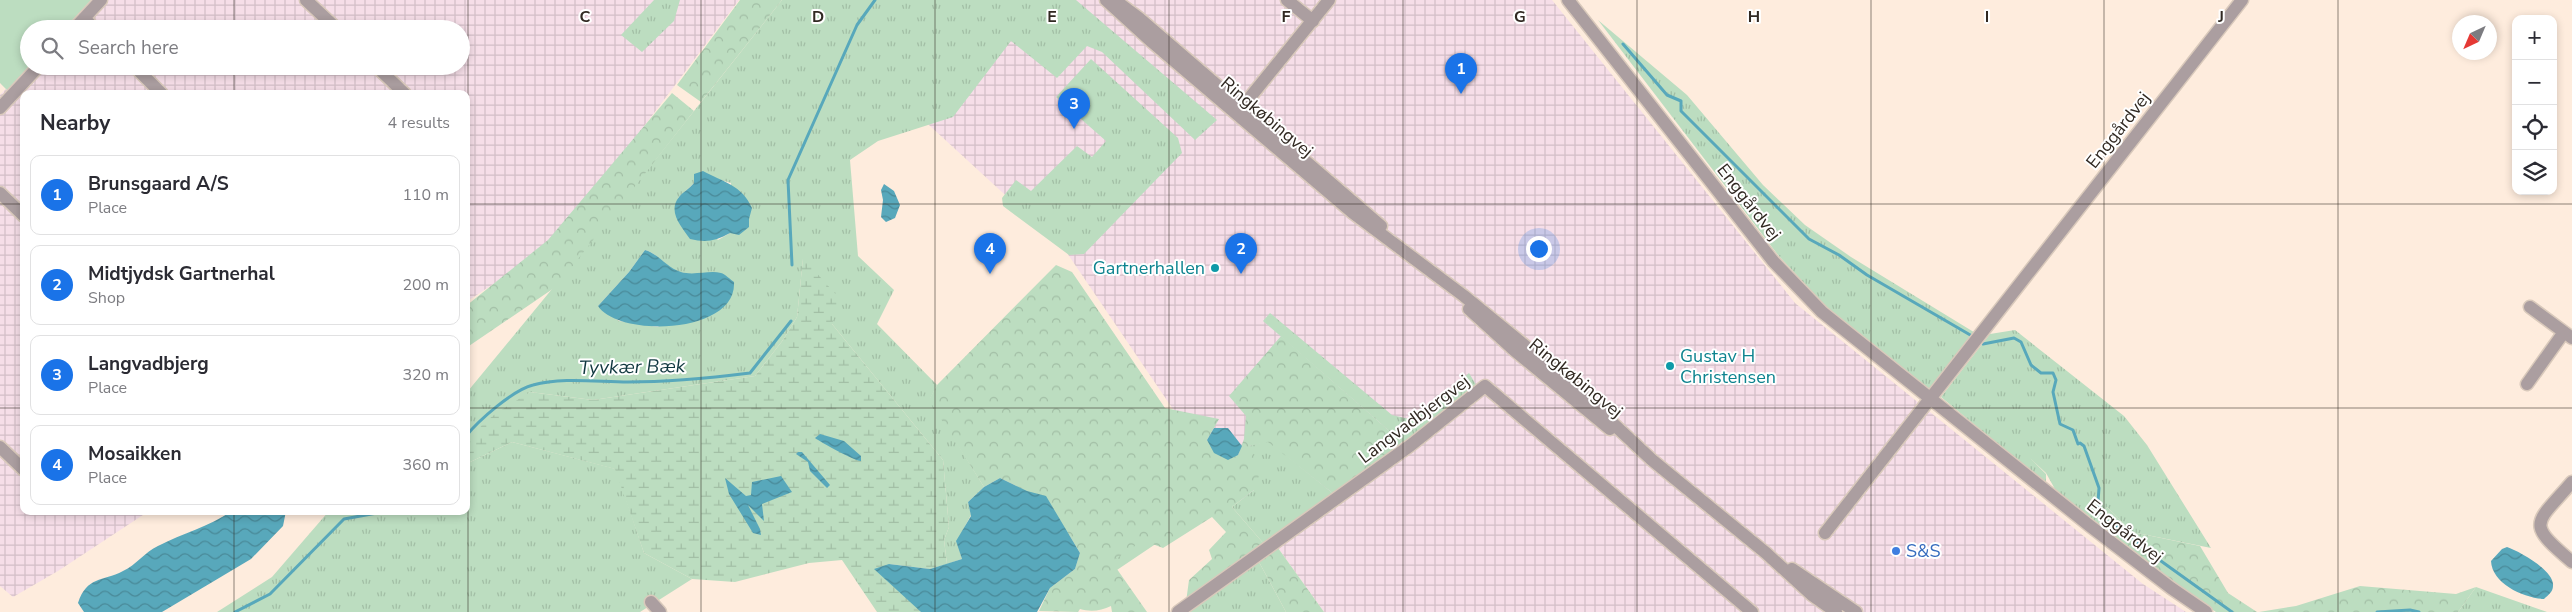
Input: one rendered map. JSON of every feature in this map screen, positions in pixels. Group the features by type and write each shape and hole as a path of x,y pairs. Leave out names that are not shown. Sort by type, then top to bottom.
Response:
{"street":[{"path":"84,18 101,0"},
{"path":"306,0 327,20"},
{"name":"Ringkøbingvej","path":"1106,0 1152,42 1353,213 1410,254"},
{"name":"Ringkøbingvej","path":"1114,0 1139,18 1368,213 1437,277 1502,326 1561,375 1652,460 1766,553 1827,607 1836,612"},
{"path":"1287,0 1313,20"},
{"path":"1243,106 1330,0"},
{"name":"Enggårdvej","path":"1568,0 1774,261 1822,312 2104,538 2170,588 2206,612"},
{"name":"Enggårdvej","path":"1825,533 2242,0"},
{"path":"0,108 31,75"},
{"path":"143,75 158,90"},
{"path":"385,75 401,90"},
{"path":"0,193 20,212"},
{"path":"2527,384 2568,335 2530,307"},
{"name":"Langvadbjergvej","path":"1178,612 1411,446 1485,386 1752,612"},
{"path":"0,447 20,466"},
{"path":"2572,482 2540,520 2539,530 2546,540 2572,562"},
{"name":"Ringkøbingvej","path":"1766,553 1856,612"}],"shaded area":[{"path":"91,0 739,0 557,242 470,299 470,90 20,90 20,515 143,515 58,571 13,597 0,586 0,95 20,75 470,75 470,20 72,20"},
{"path":"969,0 1552,0 1795,303 2143,584 2186,612 1324,612 1278,548 1183,424 1065,250 893,92"}],"green space":[{"path":"0,0 91,0 72,20 20,20 21,75 7,90 0,83"},
{"path":"654,0 680,0 674,21 642,52 621,35"},
{"path":"740,0 782,0 701,102 677,85"},
{"path":"782,0 1076,0 1217,120 1195,140 1102,52 1087,46 1057,78 1011,41 953,117 878,141 850,160 858,256 894,290 877,324 937,385 930,399 1221,500 1111,574 939,414 984,487 968,502 971,515 957,541 962,559 947,564 944,540 949,527 943,460 832,324 803,259 797,317 783,340 755,376 593,400 530,392 470,448 470,389 575,261","holes":["717,179 731,183 730,233 718,240 678,198 694,183","645,250 671,268 682,273 721,273 658,327 619,321 598,306 629,272"]},
{"path":"1598,20 1687,95 1763,185 1805,225 1851,257 1977,334 1930,390 1828,309 1778,255"},
{"path":"1091,59 1178,138 1182,153 1084,254 1069,255 1003,206 1002,198 1016,180 1031,191 1077,146 1092,157 1106,141 1056,97"},
{"path":"672,93 694,111 557,286 470,345 470,303 548,240"},
{"path":"803,258 840,299 832,324 943,460 949,527 944,540 947,564 930,569 889,564 921,612 877,612 842,560 809,563 735,582 692,579 644,553 615,469 512,442 470,462 470,444 479,429 497,413 530,392 593,400 755,376 783,340 797,317"},
{"path":"1056,265 1072,272 1165,408 1219,419 1207,440 1238,455 1244,439 1246,416 1229,396 1281,336 1402,442 1335,495 1268,442 1249,446 1262,467 1254,490 1232,507 1264,544 1186,602 1189,580 1212,559 1209,550 1226,532 1212,517 1163,548 1142,540 1112,562 1147,612 1112,612 1111,606 1096,610 1080,609 1078,612 1039,611 1050,588 1075,569 1080,553 1046,496 1027,491 1000,478 984,487 929,400 937,385"},
{"path":"1270,313 1392,415 1409,419 1435,403 1469,373 1478,388 1411,441 1402,442 1263,321"},
{"path":"2015,330 2124,416 2147,445 2211,548 2132,532 2107,507 2097,524 2056,491 2046,473 2030,458 2046,474 2046,484 1941,397 1990,334"},
{"path":"1268,441 1335,495 1264,544 1232,507 1254,490 1249,446"},
{"path":"512,442 616,469 644,553 692,579 640,612 217,612 272,577 326,515 470,515 470,462"},
{"path":"2107,507 2132,532 2200,546 2228,593 2257,612 2216,612 2174,585 2097,524"},
{"path":"1278,548 1324,612 1286,612 1259,562"},
{"path":"1259,562 1286,612 1183,612"},
{"path":"2360,586 2456,594 2476,587 2458,612 2259,612 2296,606"},
{"path":"2476,587 2547,612 2458,612"}],"water":[{"path":"703,171 731,185 748,200 752,208 749,227 739,235 730,233 720,238 706,241 690,239 677,219 675,214 676,203 681,195 694,183 694,174"},
{"path":"884,184 894,191 900,205 895,218 886,222 881,217 883,200 881,190"},
{"path":"645,250 681,272 721,273 734,282 730,299 717,312 698,321 675,326 651,326 629,323 610,316 598,306 629,272"},
{"path":"1214,428 1228,428 1242,446 1238,455 1228,460 1214,453 1207,440"},
{"path":"820,434 844,441 861,456 861,461 815,438"},
{"path":"802,452 830,485 827,488 810,471 808,462 796,454"},
{"path":"781,476 792,492 762,504 764,521 748,505 761,535 753,533 729,494 725,478 746,496 751,495 752,482"},
{"path":"1000,478 1027,491 1046,496 1080,553 1075,569 1050,588 1037,612 921,612 874,569 889,564 930,569 962,559 956,541 971,516 968,502 984,487"},
{"path":"225,515 285,515 283,526 251,559 162,612 84,612 78,603 86,588 91,584 123,571 167,541"},
{"path":"2507,547 2535,562 2548,574 2552,580 2553,588 2544,599 2519,593 2503,583 2497,576 2491,561 2502,549"}],"waterway":[{"name":"Tyvkær Bæk","path":"792,265 788,180 857,25 875,0"},
{"path":"1623,44 1667,95 1681,101 1681,111 1809,239 1839,255 1867,275 1972,336"},
{"name":"Tyvkær Bæk","path":"470,432 497,406 516,393 533,385 556,381 628,382 674,380 750,373 791,321"},
{"path":"1983,344 2014,338 2021,342 2031,365 2041,373 2053,373 2056,380 2053,392 2060,424 2073,430 2078,444 2080,443 2084,446 2099,488 2098,502 2105,521 2119,527 2154,556 2232,612"},
{"name":"Tyvkær Bæk","path":"235,612 270,594 344,519 366,515"},
{"path":"2377,612 2410,610 2419,612"}],"place":[{"name":"Brunsgaard A/S","path":"1461,94"},
{"name":"Langvadbjerg","path":"1074,129"},
{"name":"Gartnerhallen","path":"1215,268"},
{"name":"Mosaikken","path":"990,274"},
{"name":"Midtjydsk Gartnerhal","path":"1241,274"},
{"name":"Gustav H Christensen","path":"1670,366"},
{"name":"S&S","path":"1896,551"}]}
